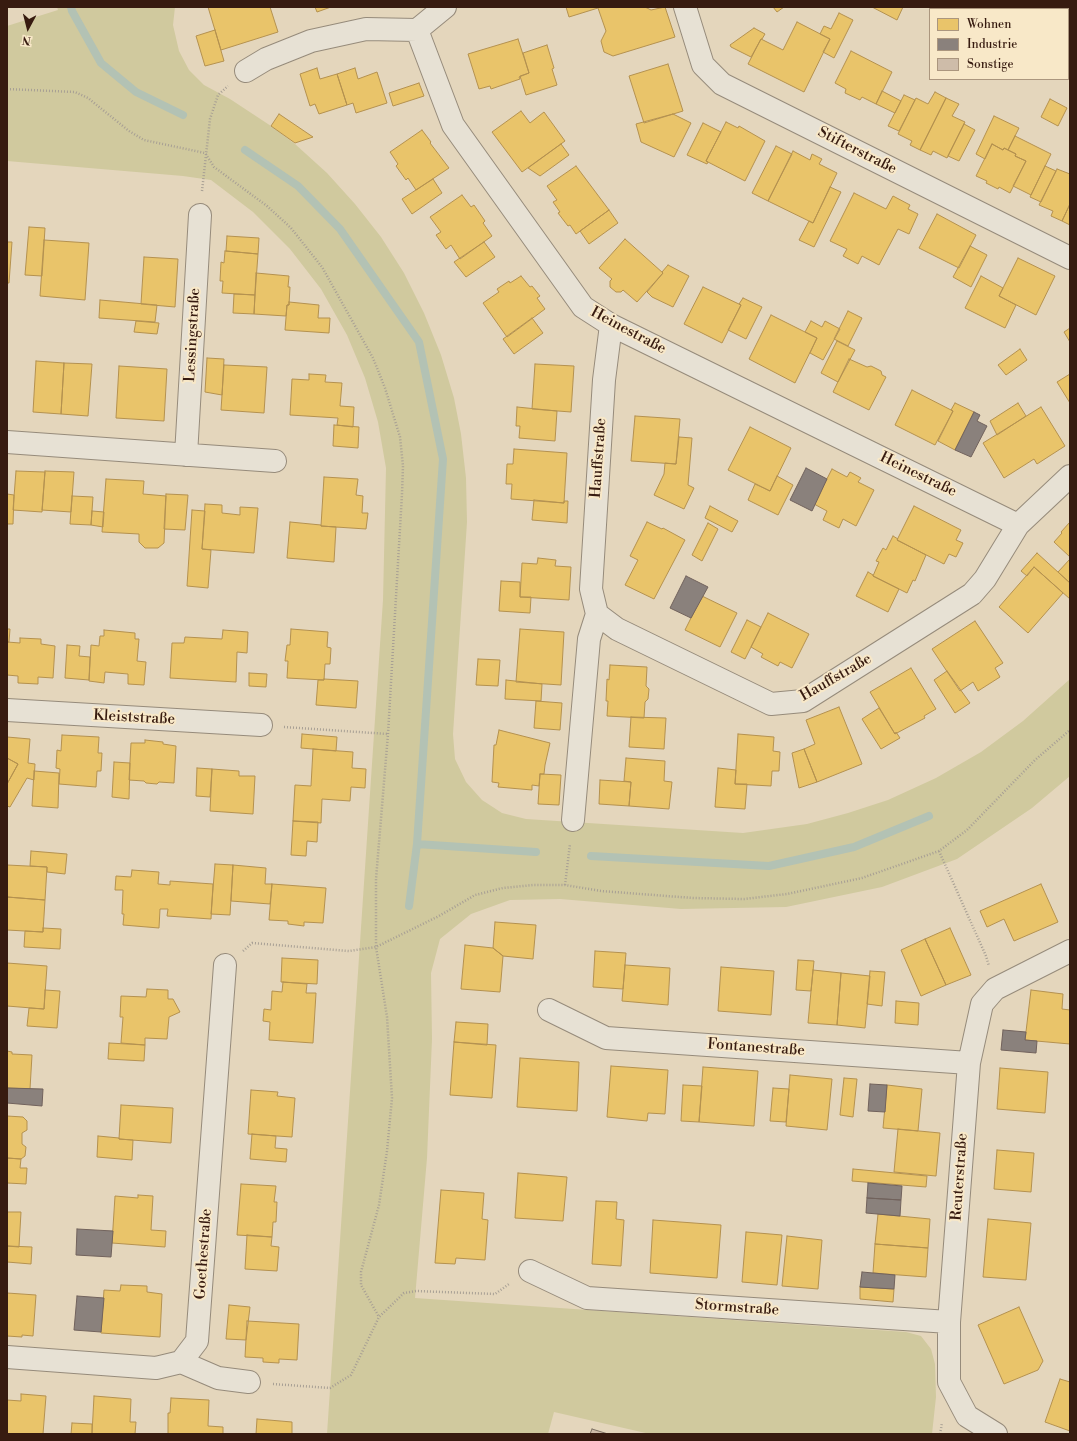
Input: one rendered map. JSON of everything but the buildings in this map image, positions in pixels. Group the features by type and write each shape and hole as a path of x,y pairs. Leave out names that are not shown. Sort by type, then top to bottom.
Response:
{"street":[{"path":"246,71 266,59 311,41 366,29 417,30 445,7"},
{"name":"Stifterstraße","path":"685,7 703,65 722,84 1070,258"},
{"name":"Heinestraße","path":"417,30 453,125 583,307 611,325 1018,525"},
{"name":"Lessingstraße","path":"186,455 200,215"},
{"name":"Hauffstraße","path":"611,325 604,380 591,589 597,614 617,629 771,704 802,701 972,594 985,579 1018,525"},
{"path":"7,442 274,461"},
{"path":"1018,525 1070,476"},
{"path":"573,820 589,638 597,614"},
{"name":"Kleiststraße","path":"7,710 261,725"},
{"name":"Reuterstraße","path":"996,1434 967,1416 949,1382 950,1322 969,1063 982,1004 995,989 1070,951"},
{"name":"Goethestraße","path":"181,1362 197,1341 225,966"},
{"name":"Fontanestraße","path":"549,1010 606,1038 969,1063"},
{"name":"Stormstraße","path":"530,1271 587,1298 950,1322"},
{"path":"7,1357 156,1368 181,1362 218,1378 249,1382"}],"path":[{"path":"200,215 205,153 210,119 218,95 246,71"},
{"path":"7,89 75,92 88,98 129,131 144,140 205,153 214,167 267,206 291,228 322,267 373,358 385,388 400,437 403,466 402,494 388,734 376,879 376,947 387,1017 392,1098 387,1151 379,1206 361,1272 361,1285 379,1317"},
{"path":"261,725 388,734"},
{"path":"225,966 252,943 349,950 376,947 439,916 474,895 503,888 533,885 565,885 601,891 685,897 744,898 787,894 862,878 939,851 966,830 1035,760 1070,730"},
{"path":"565,885 573,820"},
{"path":"939,851 986,956 995,989"},
{"path":"249,1382 330,1388 350,1375 379,1317 404,1293 416,1290 495,1294 530,1271"}],"shaded area":[{"path":"57,7 175,7 173,25 179,51 189,70 204,85 230,99 271,126 295,144 327,173 355,204 381,237 404,273 424,313 441,355 454,398 461,434 466,478 467,522 453,734 455,759 466,782 482,800 502,813 526,819 743,833 807,824 888,800 936,778 981,752 1023,721 1070,679 1070,776 1032,808 957,859 882,887 786,907 681,909 560,899 510,900 471,914 440,939 431,973 432,1039 427,1158 415,1298 906,1332 921,1336 931,1349 935,1364 936,1397 932,1434 650,1434 554,1412 548,1434 327,1434 383,600 386,468 378,422 365,378 347,335 321,289 290,249 253,212 211,180 183,176 7,161 7,26 58,10"}],"waterway":[{"path":"71,7 101,63 136,92 183,115"},
{"path":"245,150 298,186 340,229 419,342 443,459 417,844 409,906"},
{"path":"591,856 769,866 854,847 929,816"},
{"path":"417,844 536,852"}]}
